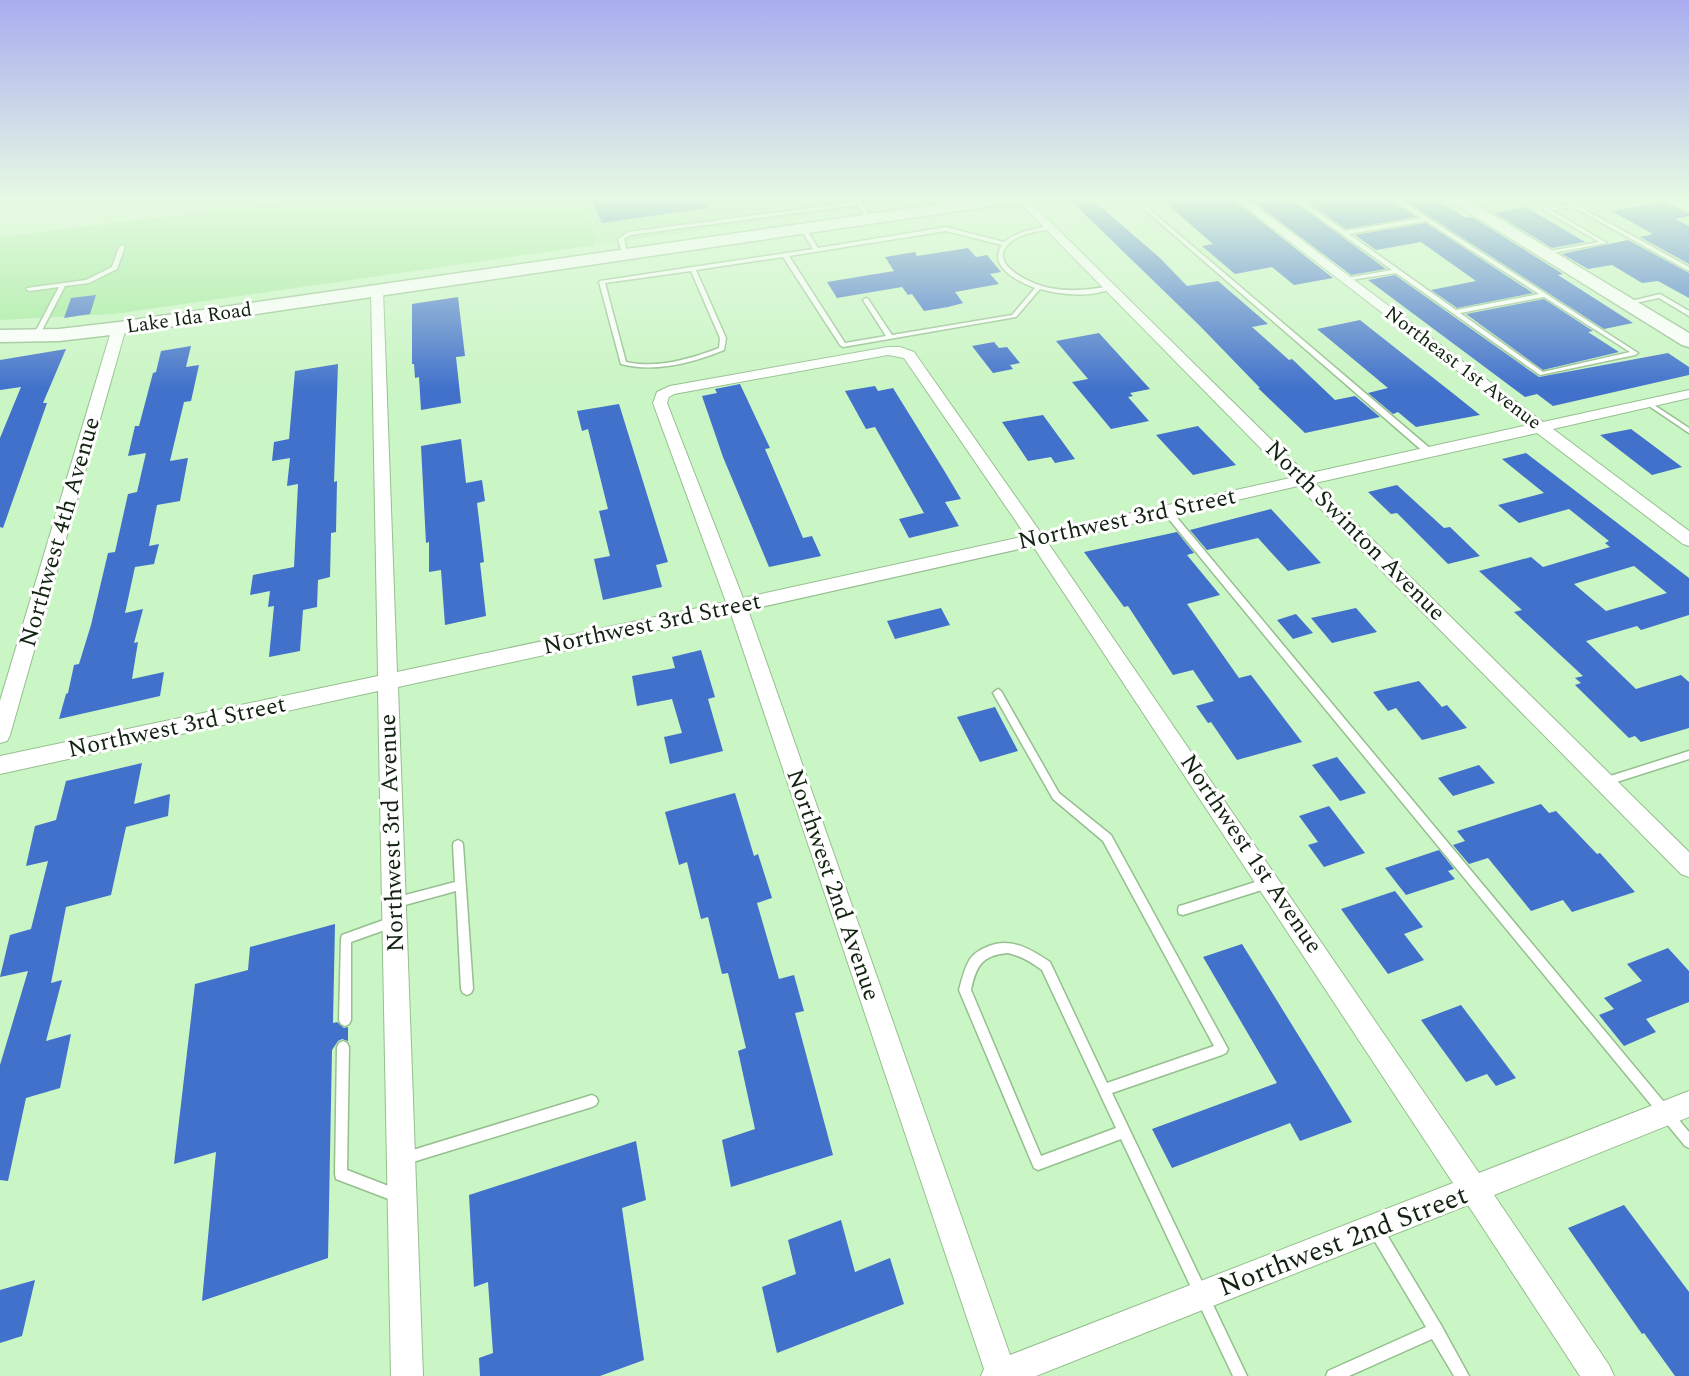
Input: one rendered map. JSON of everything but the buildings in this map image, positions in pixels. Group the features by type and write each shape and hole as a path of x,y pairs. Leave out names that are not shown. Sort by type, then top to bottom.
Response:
{"street":[{"name":"Lake Ida Road","path":"0,336 36,336 119,328 576,261"},
{"name":"North Swinton Avenue","path":"1084,261 1689,867"},
{"name":"Northeast 1st Avenue","path":"1321,261 1689,540"},
{"path":"1556,261 1689,341"},
{"name":"Northwest 3rd Avenue","path":"377,290 407,1376"},
{"name":"Northwest 4th Avenue","path":"0,735 119,328"},
{"name":"Northwest 2nd Avenue","path":"889,344 670,390 662,395 660,403 737,606 1000,1375"},
{"name":"Northwest 1st Avenue","path":"889,344 909,355 1038,539 1598,1376"},
{"name":"Northwest 3rd Street","path":"0,765 737,606 1689,394"},
{"name":"Northwest 2nd Street","path":"1000,1375 1677,1109"}],"lane":[{"path":"29,289 87,282 115,268 117,261"},
{"path":"693,268 723,338 722,349 700,358 634,367 623,363 602,282 693,268 741,261"},
{"path":"789,261 843,345 889,344 1014,316 1039,287"},
{"path":"1001,261 1011,274 1039,287 1069,293 1094,292 1110,288"},
{"path":"1207,261 1429,452"},
{"path":"1384,261 1542,374 1635,353 1492,261"},
{"path":"1346,280 1397,271"},
{"path":"36,336 63,285"},
{"path":"1456,312 1544,295"},
{"path":"1626,303 1660,296 1689,314"},
{"path":"866,300 889,344"},
{"path":"1648,403 1689,431"},
{"path":"1166,510 1677,1109 1689,1142"},
{"path":"998,693 1056,796 1107,838 1222,1049 1104,1090"},
{"path":"1604,782 1689,755"},
{"path":"458,846 467,989"},
{"path":"1183,910 1270,883"},
{"path":"345,1020 346,939 394,912 460,885"},
{"path":"1124,1131 1038,1164 965,990 969,970 981,954 1001,948 1022,950 1035,956 1046,966 1240,1376"},
{"path":"343,1047 341,1174 402,1199"},
{"path":"401,1159 592,1101"},
{"path":"1375,1228 1462,1376"},
{"path":"1334,1376 1436,1330"}],"shaded area":[{"path":"0,261 482,261 114,314 0,320"}]}
